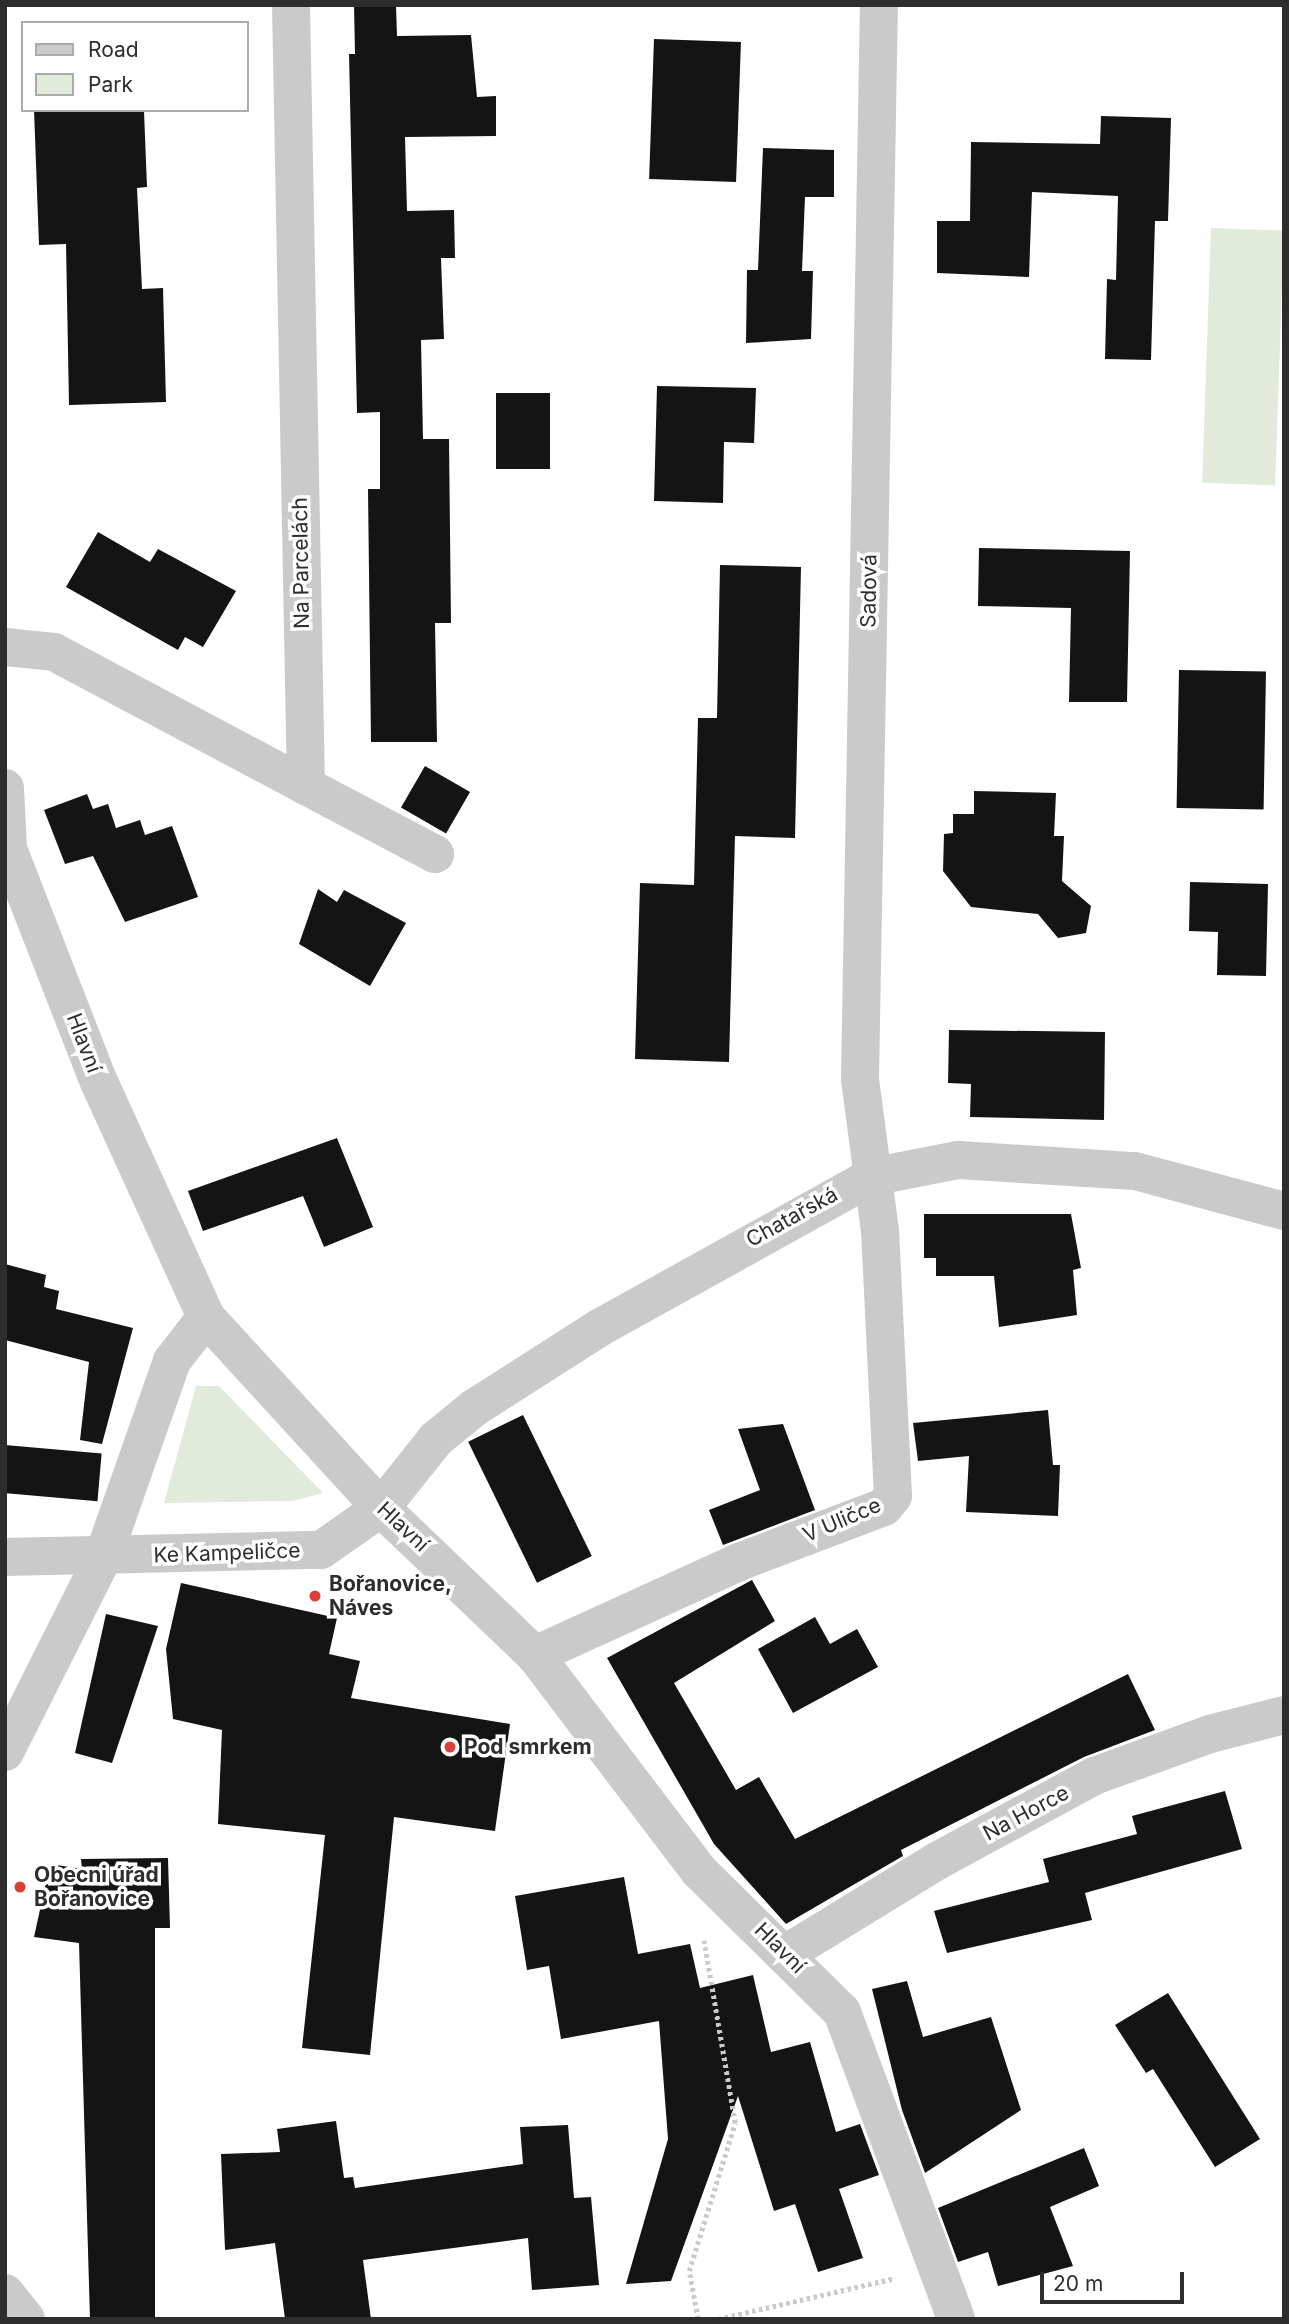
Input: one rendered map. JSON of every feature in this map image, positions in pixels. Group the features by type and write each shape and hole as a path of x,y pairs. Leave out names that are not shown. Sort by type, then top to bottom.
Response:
{"street":[{"name":"Na Parcelách","path":"291,5 306,786"},
{"name":"Sadová","path":"871,1177 860,1079 879,5"},
{"path":"5,647 54,652 435,854"},
{"name":"Hlavní","path":"5,788 8,849 99,1082 206,1317 381,1508 535,1655 699,1871 786,1953 842,2012 933,2269 956,2319"},
{"name":"Chatařská","path":"381,1508 436,1439 474,1408 599,1328 871,1177 958,1160 1135,1171 1284,1211"},
{"name":"V Uličce","path":"535,1655 739,1562 884,1507 893,1496 880,1231 871,1177"},
{"path":"5,1752 103,1557 173,1362 206,1317"},
{"name":"Ke Kampeličce","path":"5,1557 103,1557 321,1550 381,1508"},
{"name":"Na Horce","path":"786,1953 937,1861 1094,1776 1284,1715"},
{"path":"5,2293 26,2319"}],"path":[{"path":"698,2319 689,2271 734,2123 706,1960 699,1871"},
{"path":"718,2319 933,2269"}],"green space":[{"path":"1211,228 1284,231 1275,485 1202,483"},
{"path":"196,1386 219,1386 323,1493 292,1501 164,1503"}],"building":[{"path":"354,5 396,5 397,36 471,35 477,97 496,96 496,136 405,137 407,211 454,210 455,258 441,258 444,339 421,340 423,439 449,439 451,623 435,623 437,742 371,742 368,489 380,489 380,412 357,413 349,54 355,54"},
{"path":"654,39 741,42 736,182 649,179"},
{"path":"34,112 144,112 147,187 137,188 142,289 163,288 166,402 69,405 66,244 39,245"},
{"path":"1101,116 1171,118 1168,221 1155,221 1151,360 1105,359 1107,279 1116,280 1118,196 1032,192 1029,277 937,273 937,221 970,221 971,142 1100,144"},
{"path":"763,148 834,150 834,197 805,197 802,271 813,271 811,339 746,343 747,270 758,270"},
{"path":"657,386 756,388 754,443 724,442 723,503 654,501"},
{"path":"496,393 550,393 550,469 496,469"},
{"path":"98,532 150,562 158,549 236,591 203,647 185,637 178,650 66,587"},
{"path":"979,548 1130,551 1127,702 1069,702 1071,608 978,606"},
{"path":"720,565 801,567 795,838 735,836 729,1062 635,1059 640,883 694,885 698,718 717,718"},
{"path":"1179,670 1266,672 1264,809 1177,808"},
{"path":"425,766 470,792 446,834 401,808"},
{"path":"974,791 1056,793 1054,836 1064,836 1062,881 1091,906 1086,933 1058,938 1038,914 971,907 943,871 944,834 953,833 953,814 974,814"},
{"path":"87,794 93,809 108,804 116,828 140,820 145,835 172,826 198,897 125,922 93,856 65,864 44,810"},
{"path":"1190,882 1268,884 1266,976 1217,975 1218,932 1189,931"},
{"path":"318,889 337,902 344,890 406,923 370,986 299,944"},
{"path":"949,1030 1105,1032 1104,1120 970,1117 971,1084 948,1083"},
{"path":"337,1138 373,1227 324,1247 303,1196 203,1231 188,1191"},
{"path":"924,1214 1071,1214 1081,1268 1073,1270 1077,1315 999,1327 994,1276 936,1276 936,1258 924,1258"},
{"path":"5,1264 46,1275 44,1287 59,1291 56,1309 133,1328 102,1444 80,1440 89,1362 5,1340"},
{"path":"1048,1410 1053,1465 1060,1465 1058,1516 966,1512 969,1456 918,1461 913,1423"},
{"path":"523,1415 592,1556 537,1583 468,1442"},
{"path":"783,1424 815,1510 723,1545 709,1510 760,1490 738,1429"},
{"path":"5,1445 102,1453 97,1501 5,1493"},
{"path":"752,1580 775,1621 674,1683 736,1790 759,1777 795,1839 1128,1674 1155,1730 1084,1757 901,1850 903,1856 786,1924 714,1844 607,1658"},
{"path":"181,1583 337,1618 329,1654 360,1661 351,1698 510,1724 495,1831 394,1817 370,2055 302,2048 325,1835 218,1824 222,1730 173,1719 166,1649"},
{"path":"106,1614 158,1626 112,1763 75,1753"},
{"path":"815,1617 830,1644 857,1629 878,1667 793,1713 758,1649"},
{"path":"1225,1791 1242,1849 1085,1893 1092,1920 947,1953 934,1911 1049,1882 1043,1859 1137,1834 1132,1816"},
{"path":"168,1858 170,1928 155,1928 155,2319 90,2319 79,1943 34,1937 50,1864 82,1869 81,1859"},
{"path":"624,1877 638,1954 690,1944 700,1988 753,1975 771,2052 810,2042 836,2132 860,2124 879,2175 839,2189 863,2258 818,2272 795,2204 774,2211 738,2096 671,2281 626,2284 668,2139 659,2021 561,2039 549,1966 527,1970 515,1896"},
{"path":"907,1981 923,2037 991,2017 1021,2110 925,2173 902,2110 872,1989"},
{"path":"1168,1993 1260,2139 1215,2167 1153,2069 1146,2073 1115,2025"},
{"path":"336,2121 344,2178 353,2177 355,2188 523,2164 520,2127 568,2125 574,2198 591,2197 599,2285 532,2290 528,2238 363,2260 371,2319 285,2319 275,2243 225,2250 221,2154 280,2152 277,2129"},
{"path":"1084,2148 1099,2186 1050,2207 1073,2266 998,2286 988,2252 958,2262 938,2208"}],"place":[{"name":"Bořanovice, Náves","path":"315,1596"},
{"name":"Pod smrkem","path":"450,1747"},
{"name":"Obecni úřad Bořanovice","path":"20,1887"}]}
